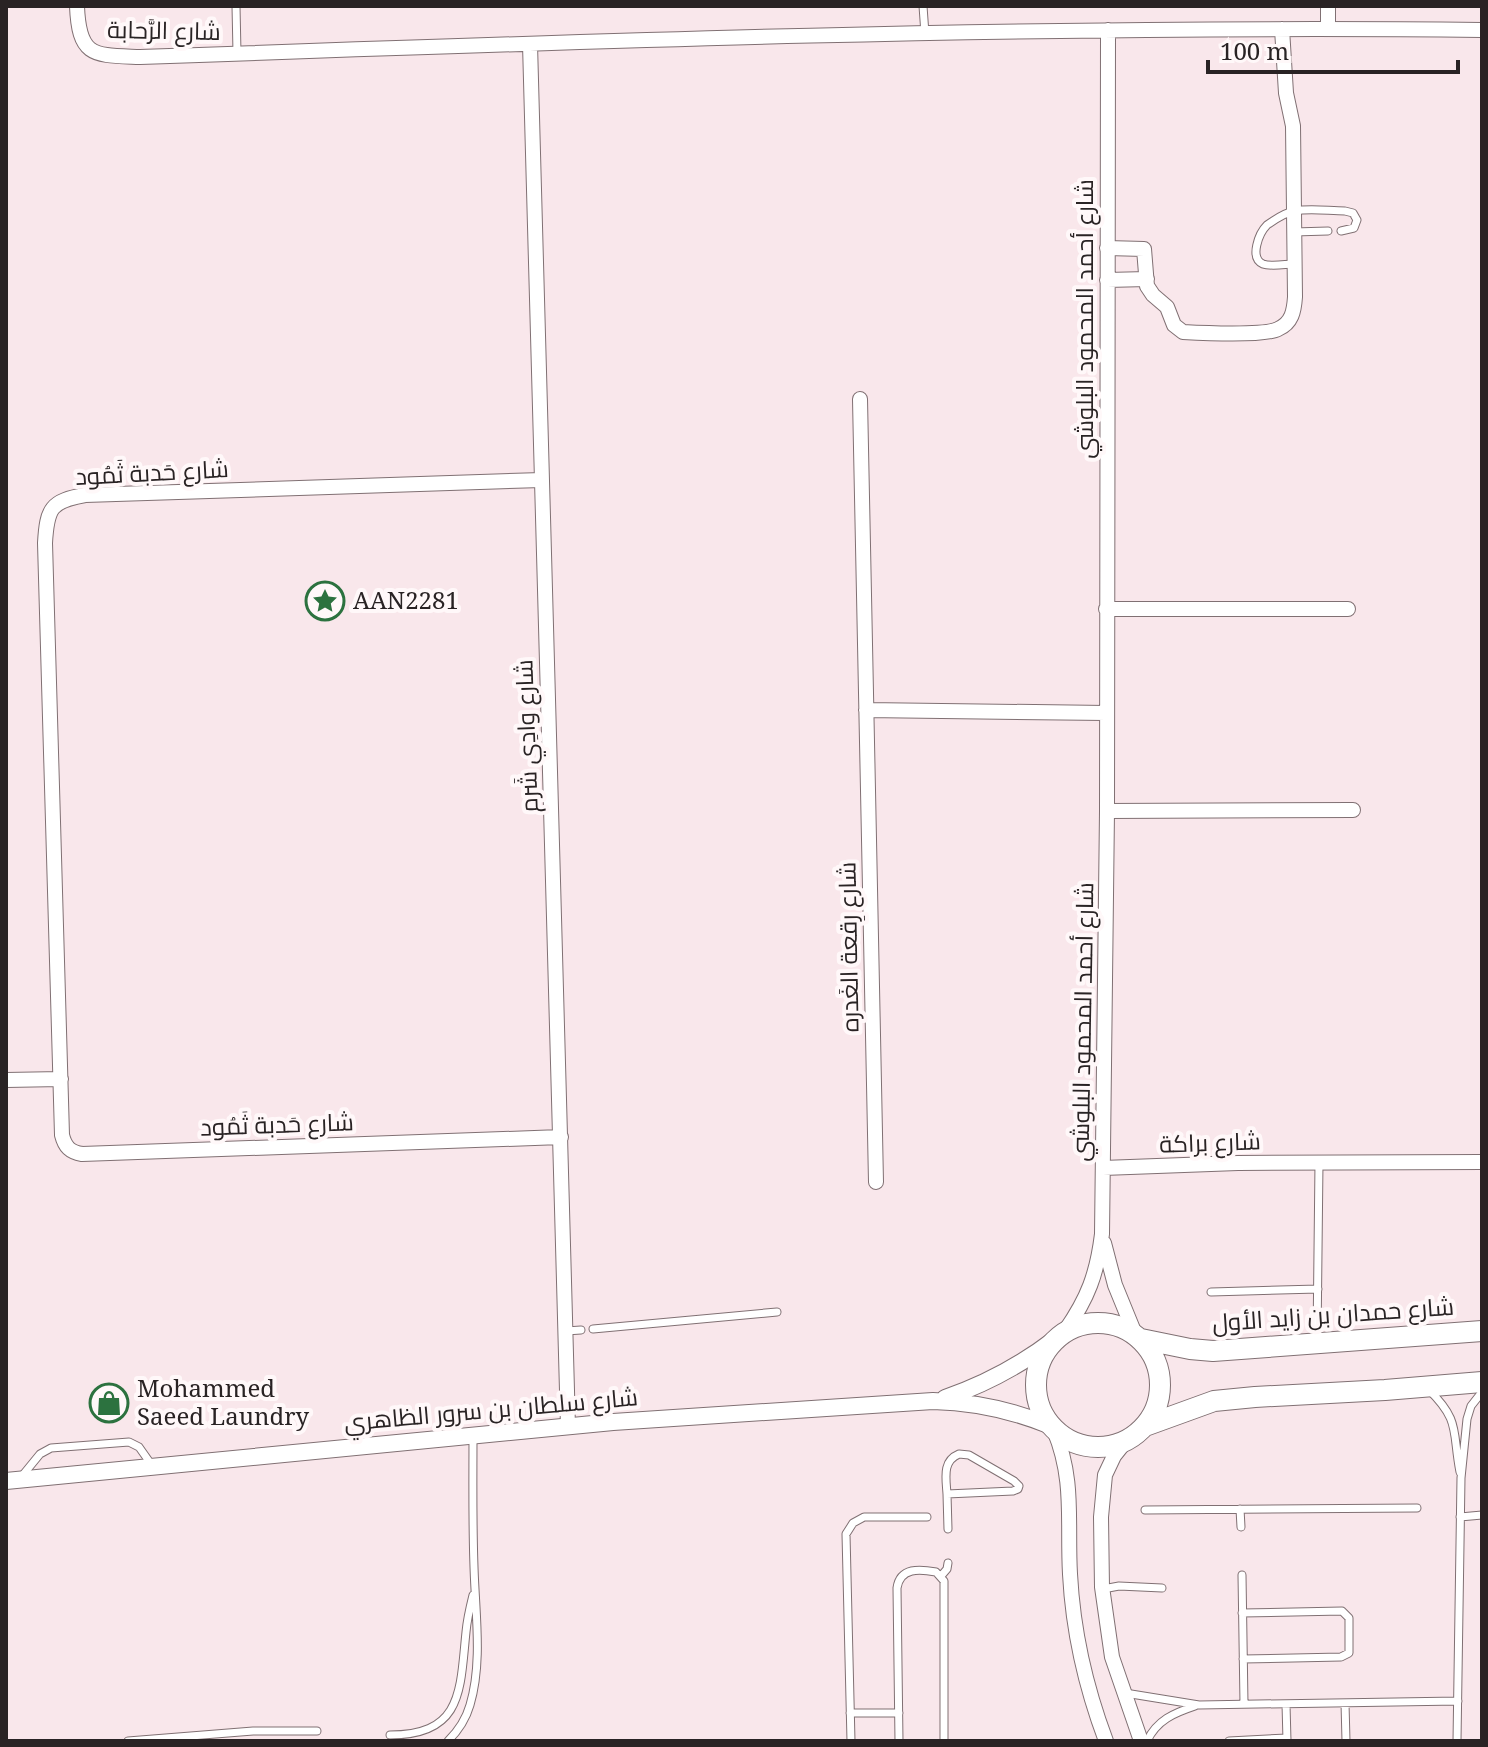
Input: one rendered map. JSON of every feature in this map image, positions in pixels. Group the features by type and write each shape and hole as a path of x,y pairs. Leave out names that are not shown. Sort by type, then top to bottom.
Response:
{"main road":[{"path":"1145,1426 1155,1410 1160,1382 1153,1354 1138,1336 1119,1326 1100,1322 1082,1324 1060,1335 1041,1358 1035,1381 1038,1405 1052,1428 1066,1439 1096,1447 1126,1441 1145,1426 1214,1401 1482,1382"},
{"name":"شارع حمدان بن زايد الأول","path":"1138,1336 1190,1349 1213,1351 1482,1331"}],"street":[{"name":"شارع الرَّحابة","path":"77,6 81,39 88,47 105,55 140,57 1108,30 1482,30"},
{"path":"1328,6 1328,29"},
{"path":"1107,248 1144,249 1150,291 1167,307 1178,330 1263,332 1277,330 1288,322 1294,311 1293,126 1285,84 1282,29"},
{"name":"شارع أحمد المحمود البلوشي","path":"1060,1335 1087,1296 1095,1276 1102,1234 1107,811 1108,30"},
{"name":"شارع وادِي شَرم","path":"530,44 568,1427"},
{"path":"1107,280 1147,279"},
{"name":"شارع رِقعة الغَدره","path":"860,399 876,1182"},
{"name":"شارع حَدبة ثَمُود","path":"542,480 85,495 66,498 55,505 48,515 45,543 62,1135 68,1149 75,1153 561,1137"},
{"path":"1106,609 1348,609"},
{"path":"866,710 1106,713"},
{"path":"1107,811 1353,810"},
{"path":"6,1080 61,1079"},
{"name":"شارع براكة","path":"1103,1168 1238,1163 1482,1162"},
{"name":"شارع أحمد المحمود البلوشي","path":"1102,1234 1115,1285 1138,1336"},
{"name":"شارع سلطان بن سرور الظاهري","path":"933,1401 998,1377 1028,1360 1060,1335"},
{"name":"شارع سلطان بن سرور الظاهري","path":"13,1480 613,1422 933,1401 1005,1409 1052,1428"},
{"path":"1052,1428 1067,1469 1070,1576 1076,1634 1106,1741"},
{"path":"1126,1441 1105,1475 1101,1517 1103,1589 1112,1657 1141,1741"}],"lane":[{"name":"شارع الرَّحابة","path":"236,6 237,53"},
{"path":"923,6 925,34"},
{"path":"1294,264 1264,264 1257,257 1258,240 1268,225 1294,211 1353,213 1357,220 1354,228 1341,231"},
{"path":"1294,232 1328,231"},
{"path":"1317,1342 1319,1163"},
{"path":"1211,1292 1318,1289"},
{"path":"593,1329 777,1312"},
{"path":"566,1331 581,1330"},
{"path":"1425,1387 1446,1408 1452,1420 1461,1478"},
{"path":"1457,1741 1461,1478 1467,1419 1471,1406 1482,1392"},
{"path":"453,1738 466,1719 476,1677 473,1435"},
{"path":"13,1480 40,1454 58,1448 129,1442 139,1447 152,1466"},
{"path":"947,1494 1013,1491 1019,1486 969,1455 959,1454 950,1459 947,1464 947,1494 948,1529"},
{"path":"1145,1510 1417,1508"},
{"path":"1240,1509 1241,1527"},
{"path":"1460,1517 1482,1515"},
{"path":"851,1741 846,1534 853,1523 864,1517 927,1517"},
{"path":"941,1576 948,1563"},
{"path":"899,1741 898,1581 902,1575 915,1571 936,1572 941,1576 944,1588 944,1741"},
{"path":"1242,1575 1244,1704"},
{"path":"1103,1589 1119,1586 1162,1588"},
{"path":"390,1735 428,1729 439,1722 456,1702 466,1628 475,1589"},
{"path":"1242,1613 1342,1611 1349,1618 1350,1646 1349,1653 1341,1657 1243,1659"},
{"path":"1124,1693 1199,1705 1458,1701"},
{"path":"1345,1703 1346,1741"},
{"path":"1229,1741 1287,1740 1286,1704"},
{"path":"1147,1741 1164,1719 1199,1705"},
{"path":"850,1713 899,1713"},
{"path":"128,1741 253,1731 317,1731"}],"place":[{"name":"AAN2281","path":"325,601"},
{"name":"Mohammed Saeed Laundry","path":"109,1403"}]}
